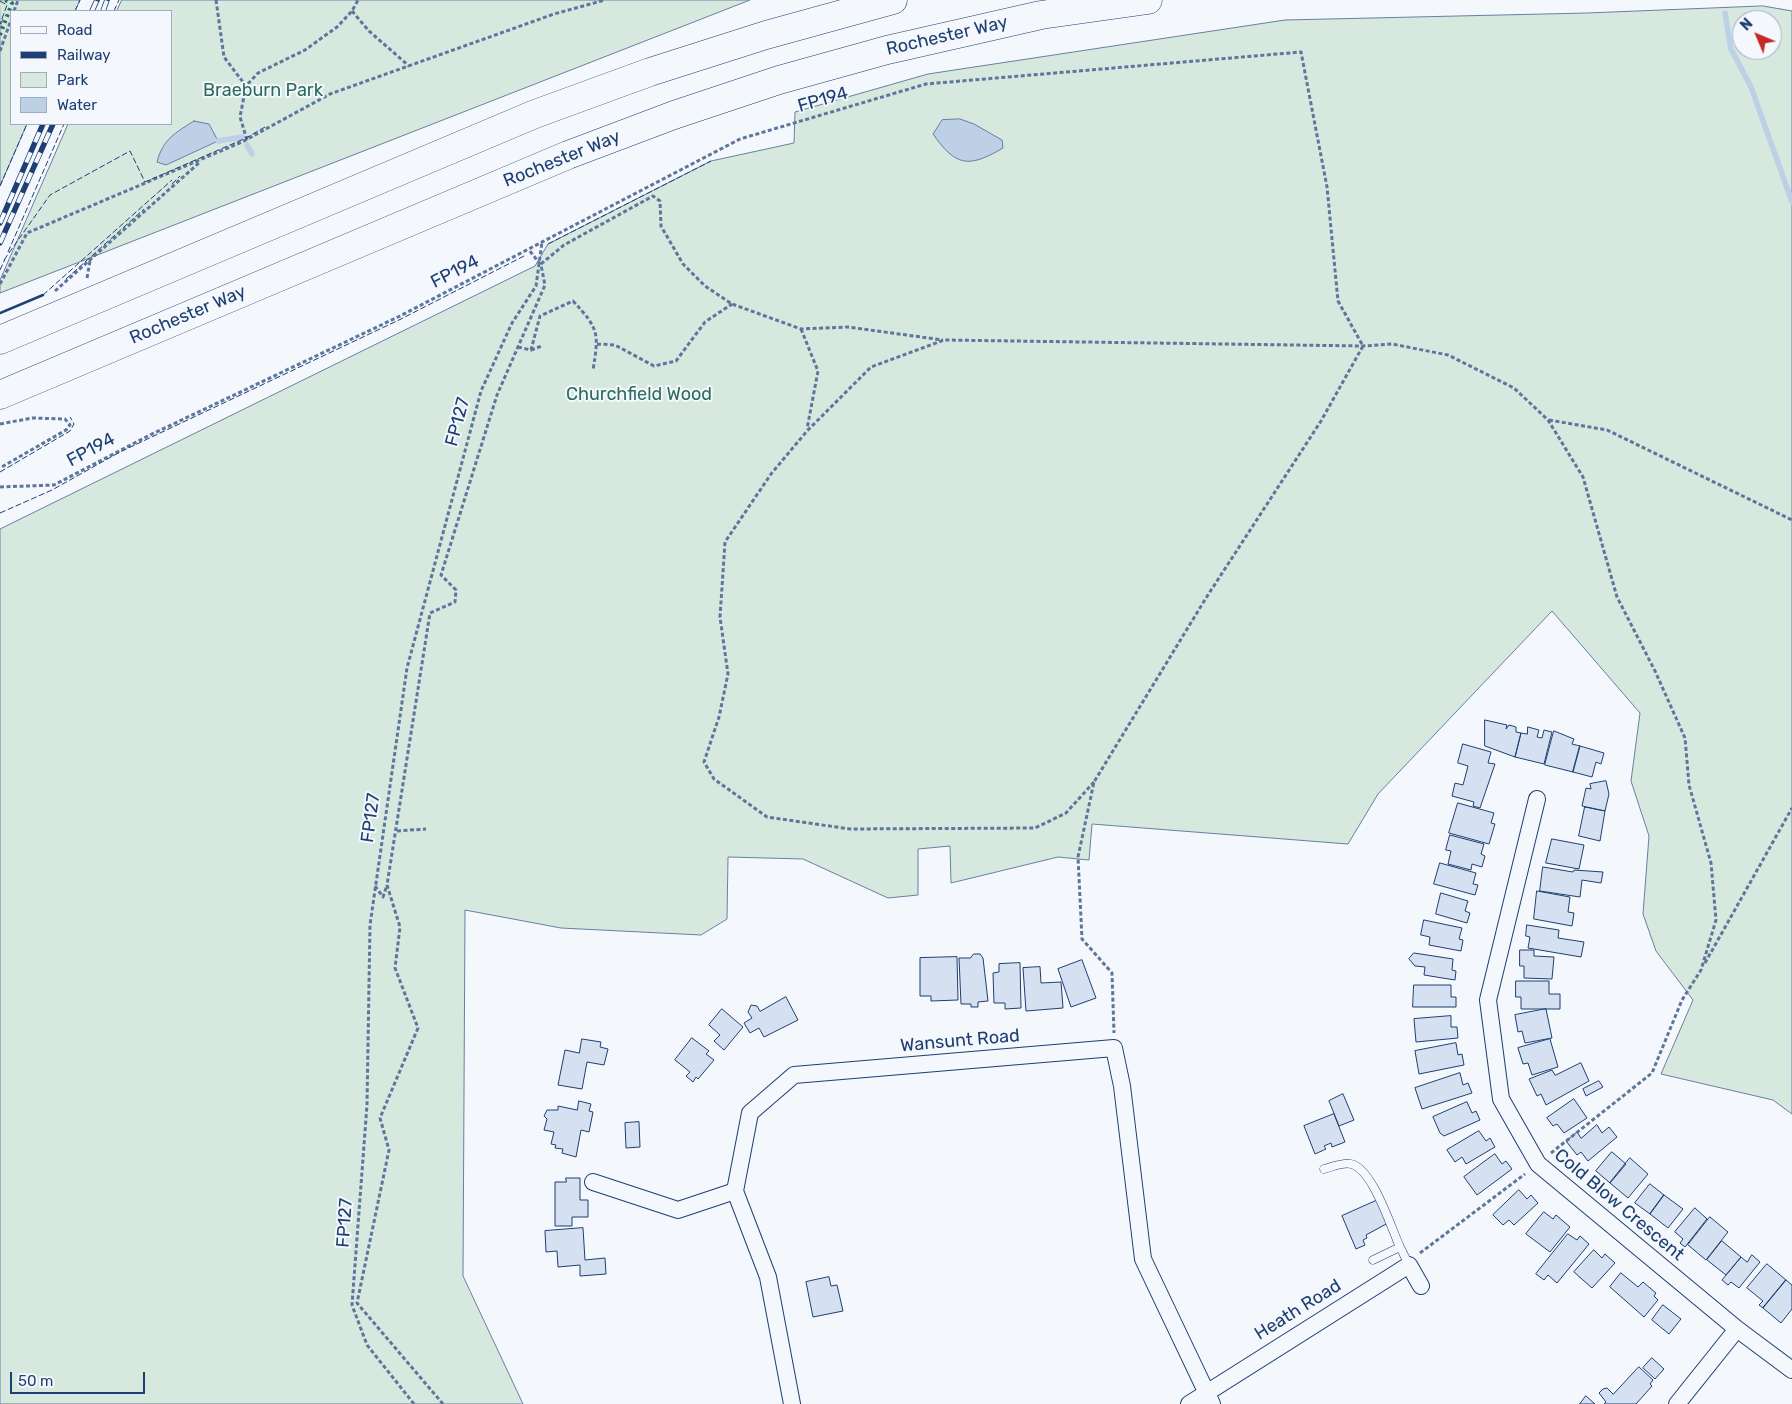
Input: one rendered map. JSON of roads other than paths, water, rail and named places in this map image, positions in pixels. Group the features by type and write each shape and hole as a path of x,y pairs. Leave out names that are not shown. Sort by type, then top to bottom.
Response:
{"highway":[{"path":"0,340 535,114 650,72 766,35 893,0"},
{"name":"Rochester Way","path":"0,395 568,155 674,115 779,80 887,50 1041,15 1148,0"}],"street":[{"name":"Cold Blow Crescent","path":"1537,799 1488,1000 1500,1100 1538,1164 1737,1329 1792,1370"},
{"name":"Wansunt Road","path":"735,1192 750,1113 794,1075 1114,1048 1122,1086 1143,1259 1208,1398"},
{"path":"593,1182 678,1210 735,1192 768,1277 792,1404"},
{"path":"1410,1264 1421,1286"},
{"name":"Heath Road","path":"1189,1404 1208,1398 1410,1264"},
{"path":"1677,1404 1737,1329"}],"lane":[{"path":"1324,1169 1348,1163 1356,1166 1364,1173 1375,1191 1400,1247 1410,1264"},
{"path":"1373,1260 1400,1247"}],"water":[{"path":"960,119 974,124 1002,140 1003,148 981,159 972,161 956,158 941,145 933,134 942,120"},
{"path":"194,121 209,124 218,141 166,165 157,162 166,142"}],"waterway":[{"path":"1725,13 1731,49 1751,87 1792,202"},
{"path":"218,141 242,137"},
{"path":"247,145 252,154"}],"railway":[{"path":"92,10 97,0"},
{"path":"103,10 107,0"},
{"path":"0,223 43,125"},
{"path":"0,243 53,125"}],"park label":[{"name":"Braeburn Park","path":"263,91"},
{"name":"Churchfield Wood","path":"639,395"}]}
